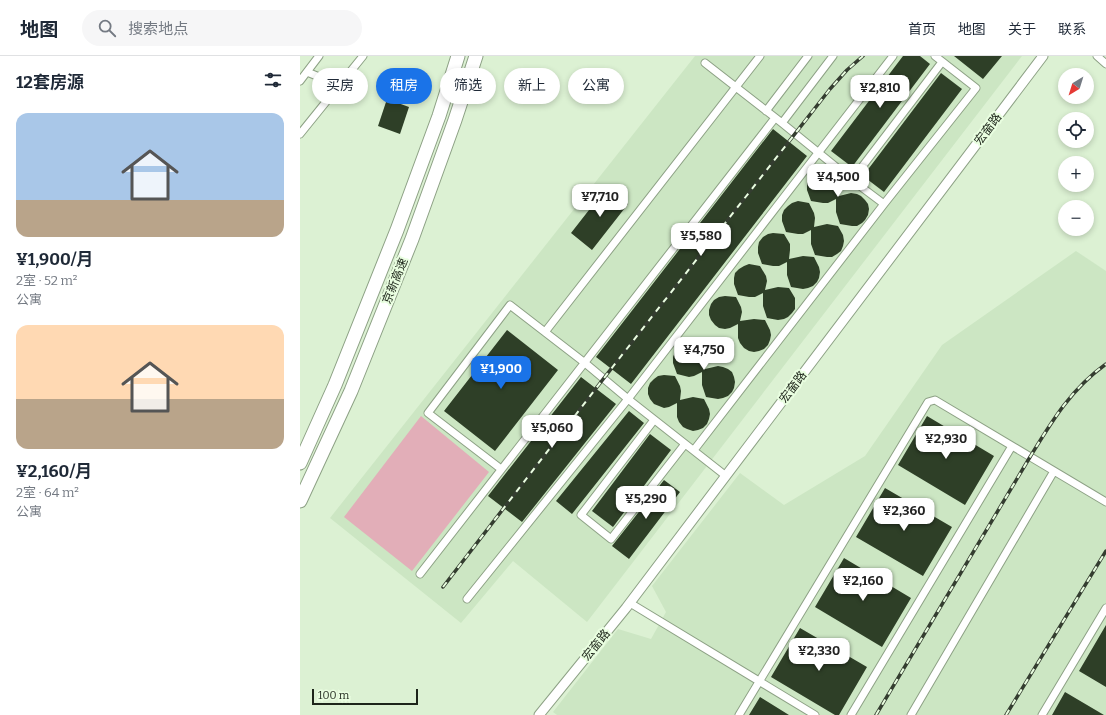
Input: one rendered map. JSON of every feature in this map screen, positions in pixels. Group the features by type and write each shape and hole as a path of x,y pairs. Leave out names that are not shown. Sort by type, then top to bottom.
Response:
{"highway":[{"name":"京新高速","path":"300,463 335,385 397,230 439,116 458,56"},
{"name":"京新高速","path":"300,501 351,391 412,239 455,120 476,56"}],"street":[{"path":"300,81 319,56"},
{"path":"353,68 363,56"},
{"path":"545,332 760,56"},
{"path":"766,111 808,56"},
{"path":"782,123 834,56"},
{"path":"467,600 628,399 893,56"},
{"path":"694,450 884,204 976,88 936,56"},
{"name":"宏奤路","path":"539,715 630,603 1043,56"},
{"path":"1097,56 1106,64"},
{"path":"705,62 884,204"},
{"path":"852,180 942,62"},
{"path":"306,72 312,74"},
{"path":"300,134 324,104"},
{"path":"420,574 776,118"},
{"path":"502,469 428,413 510,305 726,476"},
{"path":"739,715 928,402 935,400 1106,502"},
{"path":"654,420 581,515 611,539 685,444"},
{"path":"851,715 1012,446"},
{"path":"911,715 1054,471"},
{"path":"630,603 815,715"},
{"path":"1042,715 1106,608"}],"shaded area":[{"path":"695,56 1022,56 587,622 513,561 461,623 330,518"},
{"path":"1076,251 1106,271 1106,715 557,715 553,712 618,629 651,639 666,612 652,586 740,473 784,505 865,456 942,345"},
{"path":"421,416 489,472 412,571 344,517"}],"building":[{"path":"903,56 920,56 930,64 852,167 831,151"},
{"path":"954,56 1002,56 983,79"},
{"path":"941,73 962,89 884,192 863,176"},
{"path":"385,104 401,104 409,107 400,134 378,126"},
{"path":"773,129 807,156 631,384 596,357"},
{"path":"823,170 833,173 839,181 839,196 851,193 857,194 861,196 868,204 868,215 862,223 857,226 840,224 836,212 836,199 828,203 811,201 807,190 807,184 812,174"},
{"path":"607,187 628,204 592,250 571,233"},
{"path":"798,201 809,203 814,213 814,227 827,224 838,226 843,235 844,241 841,251 832,257 815,255 811,244 811,230 803,234 786,232 782,221 782,215 788,206"},
{"path":"773,233 784,234 790,244 789,259 803,256 814,257 820,272 817,282 813,286 803,289 791,287 787,275 787,262 779,266 762,264 758,253 759,242 763,237"},
{"path":"749,264 760,266 766,276 767,281 765,290 778,287 789,288 795,298 795,309 788,317 778,320 767,318 763,306 763,293 755,297 738,295 734,284 735,273 739,269"},
{"path":"719,297 736,297 742,312 740,321 754,319 765,320 771,335 768,345 764,349 754,352 744,348 738,338 738,324 725,329 719,328 711,320 709,310 711,304"},
{"path":"507,330 558,370 495,451 444,411"},
{"path":"689,344 699,346 703,350 706,360 705,369 718,366 732,372 735,382 734,388 728,396 718,399 706,397 702,385 702,372 689,377 677,374 673,363 675,352 683,345"},
{"path":"658,376 675,376 680,386 680,400 693,397 704,399 710,414 707,424 703,428 693,431 683,427 677,417 677,403 664,408 654,404 650,399 648,388 650,383"},
{"path":"581,377 616,404 522,522 488,496"},
{"path":"629,411 644,423 572,514 556,501"},
{"path":"927,416 994,456 965,505 898,465"},
{"path":"650,434 671,450 613,527 592,511"},
{"path":"664,480 680,492 629,559 612,546"},
{"path":"885,488 952,527 923,576 856,537"},
{"path":"844,558 911,598 882,647 815,607"},
{"path":"1106,625 1106,687 1079,671"},
{"path":"800,628 867,667 839,715 835,715 771,677"},
{"path":"1065,692 1104,715 1052,715"},
{"path":"760,697 789,715 749,715"}],"railway":[{"path":"443,587 830,89 847,70 863,56"},
{"path":"876,715 1046,431 1072,395 1082,384 1106,364"},
{"path":"1006,715 1106,551"}]}
